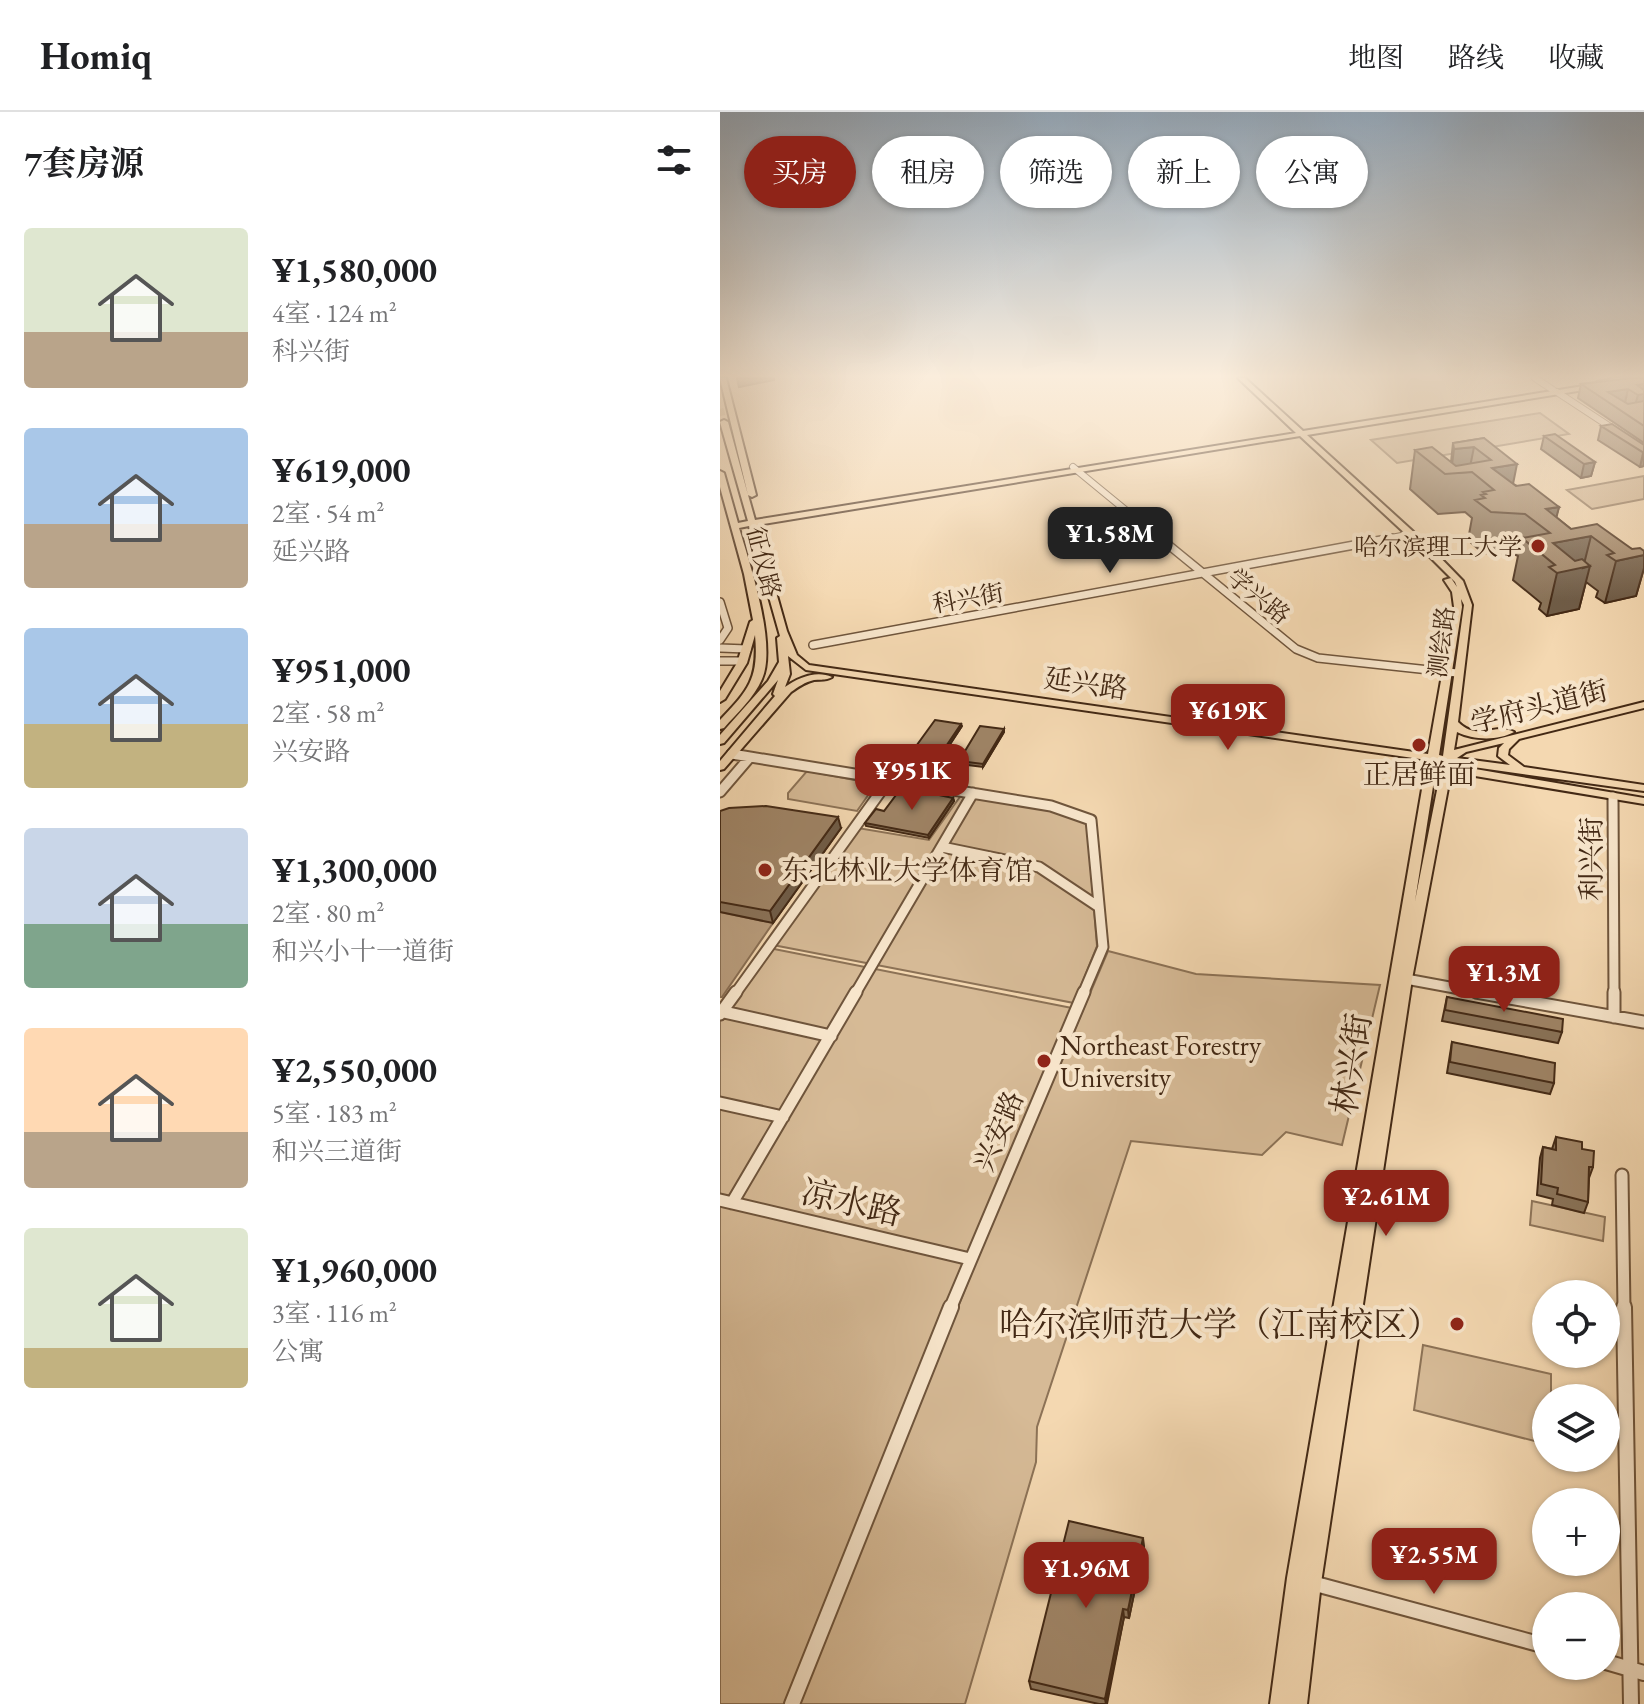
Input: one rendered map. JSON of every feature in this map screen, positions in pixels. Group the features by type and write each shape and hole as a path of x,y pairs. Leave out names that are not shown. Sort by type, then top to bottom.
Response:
{"main road":[{"path":"720,767 782,686 784,661 782,631 732,452"},
{"path":"743,452 752,488 752,517"},
{"path":"720,502 733,520 1174,452"},
{"name":"测绘路","path":"1318,452 1407,535 1456,592 1458,607 1443,764"},
{"name":"征仪路","path":"720,473 757,615 762,654 759,675 720,726"},
{"path":"720,710 722,696 743,661 757,615"},
{"name":"延兴路","path":"782,631 793,656 806,667 1443,764 1465,773 1644,801"},
{"path":"720,741 772,682 784,661"},
{"name":"测绘路","path":"1443,764 1452,721 1452,672"},
{"name":"延兴路","path":"735,750 793,683 816,675 1443,764 1525,771 1644,791"},
{"name":"学府头道街","path":"1443,764 1462,750 1644,702"},
{"name":"学府头道街","path":"1452,721 1459,730 1468,734 1490,734 1644,702"},
{"path":"1524,735 1508,743 1502,752 1505,759 1525,771"},
{"path":"1443,764 1644,791"},
{"name":"林兴街","path":"1297,1704 1312,1583 1406,979 1443,764"},
{"name":"林兴街","path":"1280,1704 1296,1578 1443,764"}],"street":[{"name":"学兴路","path":"1074,468 1306,654 1318,658 1452,672"},
{"name":"科兴街","path":"813,645 1407,535"},
{"path":"720,602 728,628 720,640"},
{"path":"720,648 747,649"},
{"path":"720,661 743,661"},
{"name":"兴安路","path":"735,750 750,757 1051,806 1091,820 1103,947 970,1259 792,1704"},
{"path":"720,792 750,757"},
{"path":"831,1036 720,1012 889,780"},
{"path":"726,1201 783,1117 973,793"},
{"name":"利兴街","path":"1613,797 1614,1017"},
{"path":"942,847 1039,867 1099,907"},
{"path":"1406,979 1644,1022"},
{"path":"720,1103 783,1117"},
{"path":"1622,1175 1637,1671 1631,1704"},
{"name":"凉水路","path":"726,1201 970,1259"},
{"path":"1312,1583 1532,1642"}],"shaded area":[{"path":"1385,452 1461,452 1397,463"},
{"path":"1644,476 1644,499 1592,509 1567,490"},
{"path":"807,771 876,784 857,811 788,799 788,793"},
{"path":"962,794 1048,808 1087,821 1097,946 1074,1003 773,945 858,828 929,840"},
{"path":"720,912 773,923 722,997 720,997"},
{"path":"769,948 1072,1008 968,1254 720,1196 720,1018"},
{"path":"1108,951 1196,974 1380,985 1342,1145 1286,1132 1262,1155 1131,1141 1037,1427 1036,1462 965,1704 799,1704 976,1262"},
{"path":"1532,1201 1605,1217 1603,1241 1530,1225"},
{"path":"720,1204 966,1261 784,1704 720,1704"},
{"path":"1423,1345 1551,1374 1551,1384 1532,1384 1532,1440 1414,1410"}],"building":[{"path":"1418,452 1439,452 1456,466 1491,460 1481,452 1502,452 1517,464 1492,468 1516,486 1529,484 1559,507 1546,509 1571,529 1597,524 1632,549 1640,548 1644,555 1616,561 1607,555 1614,553 1591,536 1553,543 1575,561 1582,559 1590,566 1557,573 1549,567 1555,565 1522,538 1550,533 1525,514 1491,512 1475,500 1485,498 1481,495 1486,494 1483,492 1494,490 1472,472 1445,474"},
{"path":"1567,452 1581,452 1595,462 1584,464"},
{"path":"935,720 961,724 934,764 906,760"},
{"path":"980,726 1004,729 983,764 959,761"},
{"path":"902,787 953,798 928,835 865,823 876,809 884,811"},
{"name":"东北林业大学体育馆","path":"766,806 838,817 770,911 720,902 720,811"},
{"path":"1447,997 1563,1019 1562,1032 1445,1010"},
{"path":"1452,1042 1555,1063 1554,1083 1450,1062"},
{"path":"1556,1137 1582,1142 1582,1149 1594,1151 1593,1167 1589,1167 1588,1202 1557,1194 1558,1188 1541,1184 1543,1147 1556,1150"},
{"path":"1069,1521 1143,1538 1128,1610 1123,1609 1105,1699 1029,1681"}],"place":[{"name":"哈尔滨理工大学","path":"1538,546"},
{"name":"正居鲜面","path":"1419,745"},
{"name":"东北林业大学体育馆","path":"765,870"},
{"name":"Northeast Forestry University","path":"1044,1061"},
{"name":"哈尔滨师范大学（江南校区）","path":"1457,1324"}]}
